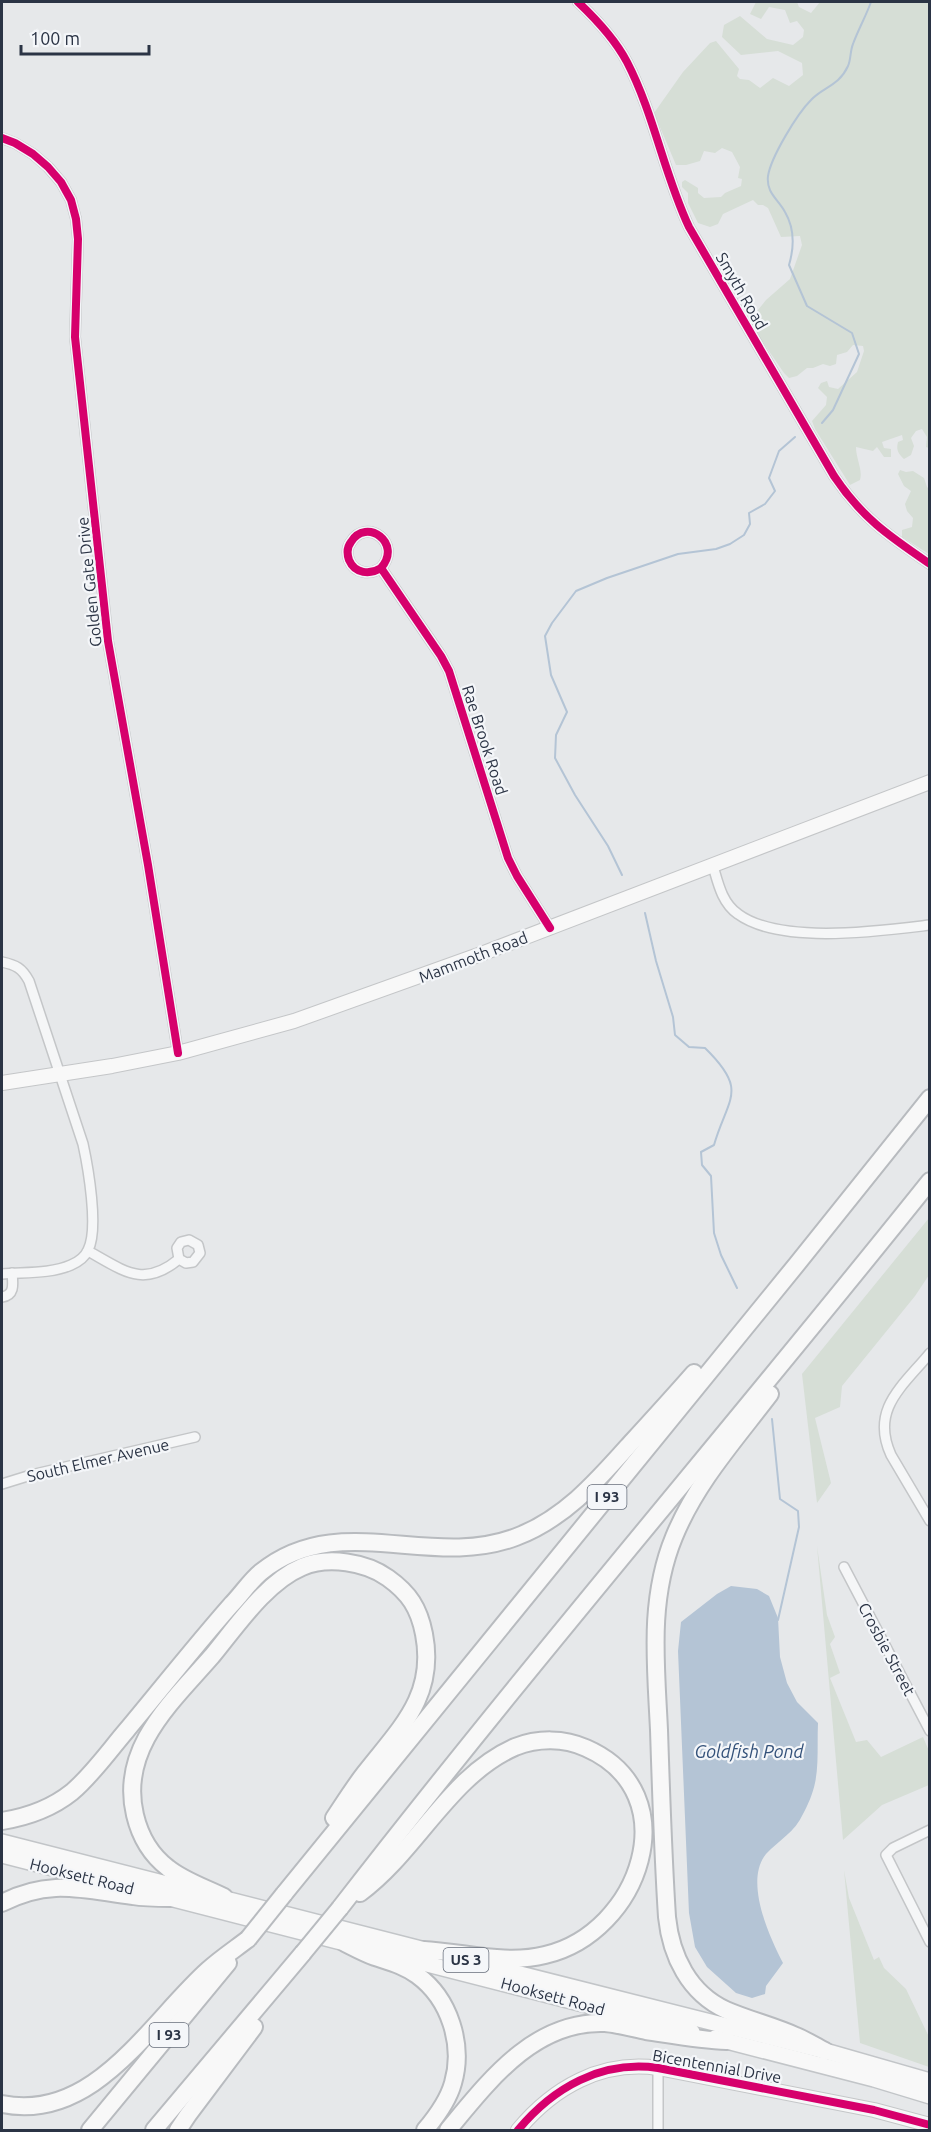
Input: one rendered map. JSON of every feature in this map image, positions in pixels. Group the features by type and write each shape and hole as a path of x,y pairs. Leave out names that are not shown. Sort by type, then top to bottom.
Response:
{"highway":[{"name":"I 93","path":"90,2130 248,1939 930,1098"},
{"path":"154,2130 340,1908 494,1712 930,1181"},
{"path":"825,2051 795,2035 725,2010 712,2002 686,1976 675,1955 667,1917 654,1631 657,1601 666,1561 676,1532 693,1497 718,1461 806,1349 849,1282"},
{"path":"2,1821 42,1810 72,1791 104,1758 213,1625 261,1572 295,1551 327,1542 353,1540 461,1549 500,1543 537,1527 556,1517 573,1503 616,1460 703,1364 740,1333"},
{"path":"224,1897 169,1869 148,1847 141,1833 132,1801 131,1786 138,1755 154,1726 256,1604 280,1580 302,1567 326,1561 351,1564 381,1573 405,1590 421,1620 428,1654 424,1683 409,1719 363,1775 315,1844 306,1867"},
{"path":"340,1908 382,1875 473,1775 514,1748 540,1740 579,1744 602,1756 625,1778 639,1803 642,1818 642,1854 632,1884 616,1911 604,1923 577,1944 544,1956 507,1959 423,1950"},
{"path":"2,1903 38,1888 61,1886 134,1896 171,1898"},
{"path":"2,2104 27,2106 44,2104 77,2092 93,2083 128,2054 208,1970 248,1939"},
{"path":"345,1943 373,1956 401,1965 416,1975 435,1994 448,2016 456,2048 453,2084 444,2104 424,2130"},
{"path":"178,2130 266,2011 303,1953"},
{"path":"448,2130 491,2078 508,2062 542,2039 568,2029 605,2023 698,2040 728,2041"}],"main road":[{"name":"Mammoth Road","path":"2,1083 178,1053 255,1033 344,1005 930,782"},
{"name":"Hooksett Road","path":"2,1842 825,2051 930,2081"},
{"name":"Hooksett Road","path":"2,1855 728,2041 930,2096"},
{"name":"Bicentennial Drive","path":"518,2130 561,2090 597,2072 624,2066 658,2068 874,2110 930,2125"}],"street":[{"name":"Smyth Road","path":"578,2 605,30 627,62 639,88 689,227 834,476 868,519 930,564"},
{"name":"Golden Gate Drive","path":"2,138 33,154 48,167 61,182 71,200 76,219 78,239 75,337 108,641 152,887 178,1053"},
{"path":"369,532 382,537 388,549 385,563 381,568 375,572 362,572 352,565 347,552 348,546 356,535 369,532"},
{"name":"Rae Brook Road","path":"381,568 441,656 448,671 508,858 549,928"},
{"path":"713,866 721,891 730,907 751,922 779,930 825,933 930,925"},
{"path":"2,962 16,965 29,981 76,1121 88,1169 92,1227 88,1251 70,1266 2,1274"},
{"path":"88,1251 120,1269 138,1275 160,1272 179,1259"},
{"path":"2,1297 9,1294 13,1288 12,1273"},
{"path":"930,1353 890,1403 885,1414 883,1428 891,1455 930,1521"},
{"name":"South Elmer Avenue","path":"2,1484 31,1475 195,1437"},
{"name":"Crosbie Street","path":"844,1567 930,1731"},
{"path":"930,1830 893,1848 886,1855 930,1942"},
{"path":"658,2068 658,2130"}],"shaded area":[{"path":"756,2 797,2 799,7 811,13 820,2 929,2 929,448 926,447 927,437 922,429 916,431 911,438 914,446 911,455 904,459 897,447 898,442 903,440 902,435 882,442 884,448 891,449 891,457 884,457 877,447 873,451 856,447 861,476 860,480 850,485 812,421 826,405 827,397 818,388 821,383 827,381 829,387 838,389 857,372 864,351 863,346 853,345 847,352 837,355 836,364 807,368 797,376 789,378 784,373 751,325 754,315 766,300 790,279 802,245 800,236 781,237 768,208 758,205 753,200 723,214 718,224 710,227 698,223 688,203 688,193 682,187 682,182 685,180 698,188 698,193 704,198 721,197 741,186 742,179 738,178 740,167 732,152 722,148 715,153 704,151 700,161 676,165 654,113 683,72 710,43 716,41 739,69 737,76 740,79 749,80 760,88 773,78 789,86 803,75 802,63 778,51 741,55 722,37 724,25 740,16 767,39 793,45 803,37 804,30 797,21 790,23 785,10 769,7 761,19 750,14"},
{"path":"900,470 913,471 924,478 929,489 929,554 902,537 902,530 912,527 913,518 905,504 911,491 904,486 898,474"},
{"path":"929,1218 929,1275 915,1296 842,1386 840,1407 815,1418 831,1483 817,1503 802,1374"},
{"path":"817,1546 827,1615 835,1637 830,1644 840,1673 830,1678 856,1742 867,1740 881,1757 923,1737 929,1751 929,1785 882,1805 843,1840"},
{"path":"844,1870 849,1898 874,1960 879,1957 884,1968 906,1989 929,2037 929,2067 860,2043"}],"water":[{"name":"Goldfish Pond","path":"731,1586 757,1589 769,1596 778,1618 780,1657 787,1683 797,1702 818,1723 817,1769 810,1799 796,1826 766,1854 760,1865 757,1879 761,1908 771,1938 783,1963 766,1986 765,1994 752,1998 736,1993 707,1967 695,1947 689,1913 678,1651 681,1622"}],"waterway":[{"path":"822,423 833,410 859,354 852,333 807,306 789,265 793,245 791,225 769,187 768,176 779,147 799,115 816,96 836,82 844,73 849,64 853,44 871,2"},
{"path":"622,875 608,846 575,795 555,758 556,735 567,712 551,675 545,636 576,591 678,554 716,549 744,535 750,524 749,513 765,504 775,491 769,478 779,451 795,437"},
{"path":"645,913 656,961 673,1017 675,1035 689,1047 705,1048 719,1063 731,1085 729,1105 714,1145 701,1152 702,1165 711,1176 714,1233 721,1255 737,1288"},
{"path":"772,1419 780,1499 798,1511 799,1527 778,1620"}],"cycle path":[{"path":"578,2 605,30 627,62 645,102 680,207 689,227 834,476 866,515 930,564"},
{"path":"2,138 33,154 48,167 61,182 71,200 76,219 78,239 75,337 108,641 148,865 178,1053"},
{"path":"381,568 387,559 388,550 385,542 373,533 365,532 357,535 348,548 348,558 352,565 363,572 372,572 381,568 449,671 508,858 550,928"},
{"path":"518,2130 547,2101 580,2080 617,2068 637,2067 658,2068 874,2110 930,2125"}]}
